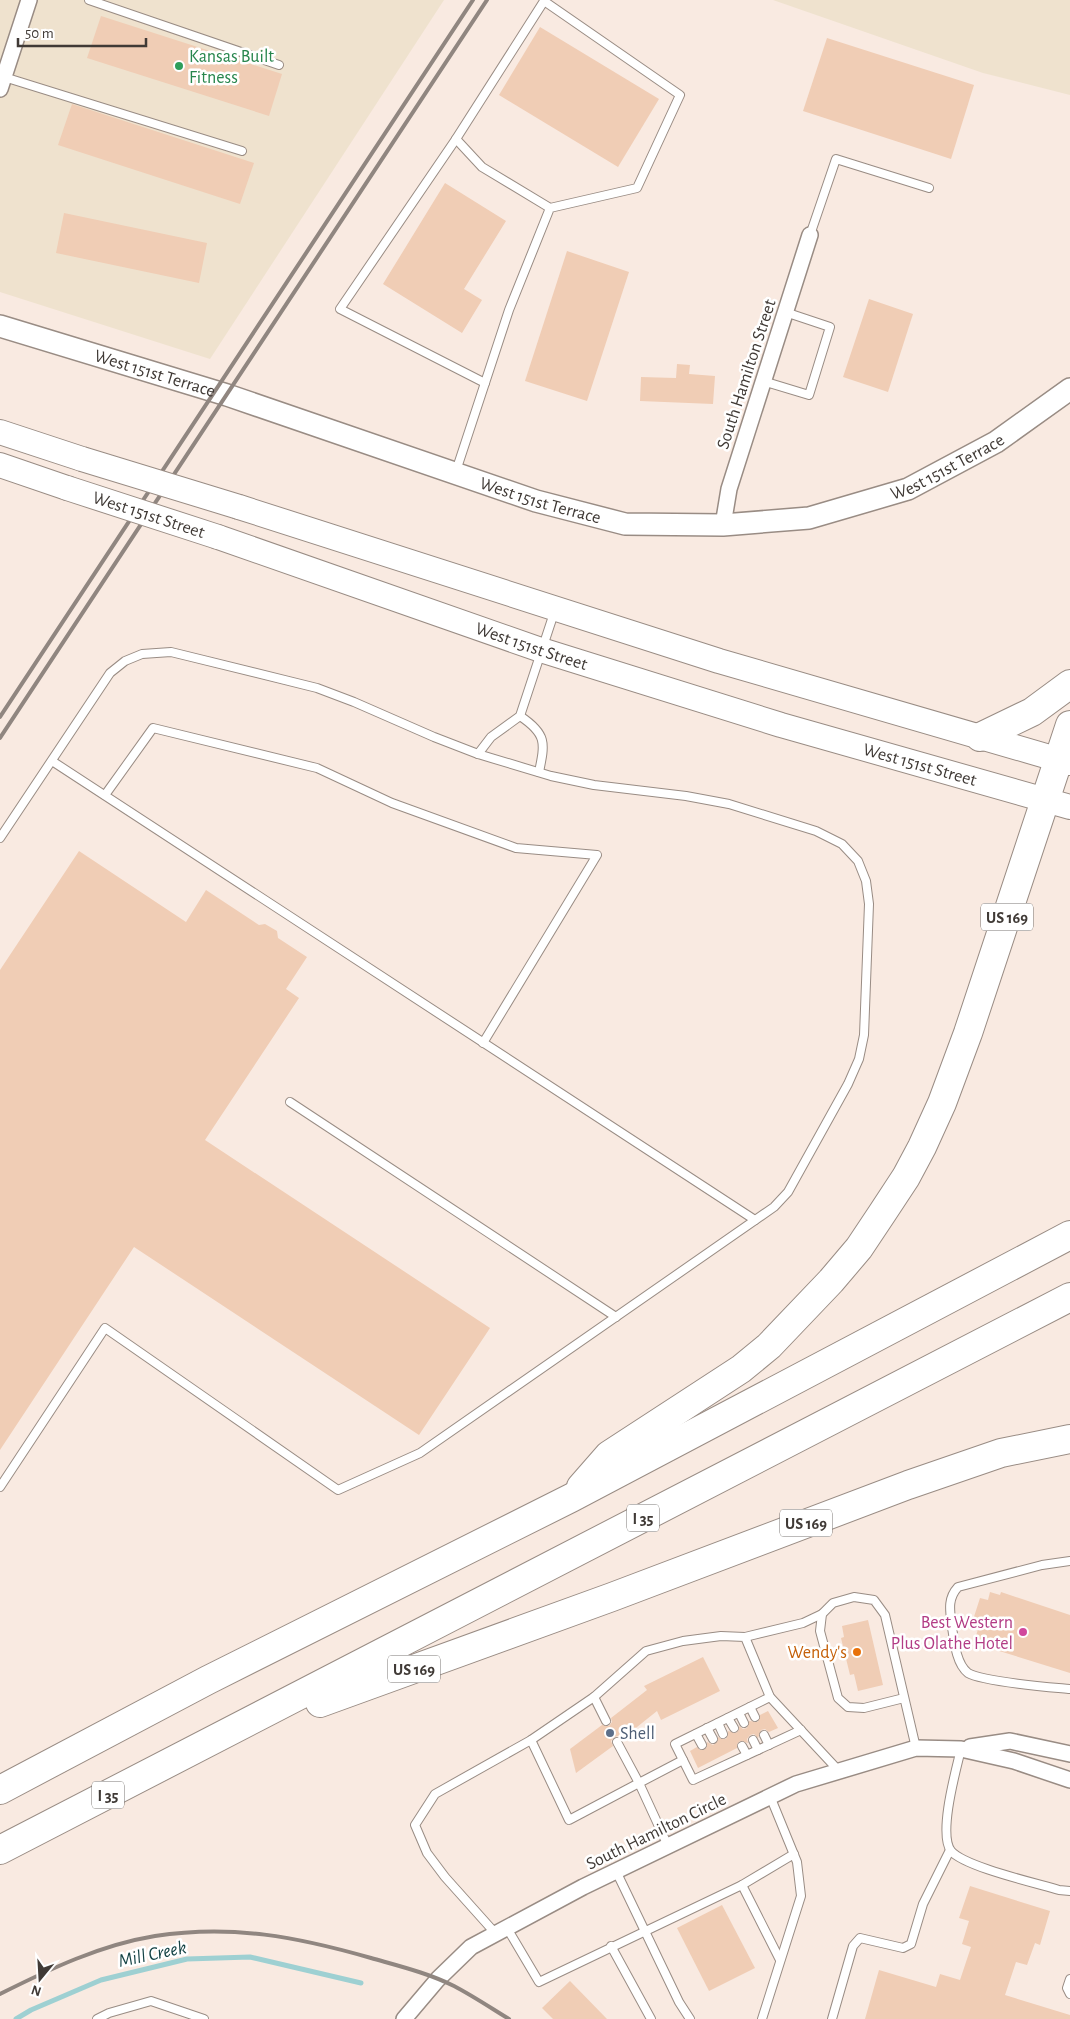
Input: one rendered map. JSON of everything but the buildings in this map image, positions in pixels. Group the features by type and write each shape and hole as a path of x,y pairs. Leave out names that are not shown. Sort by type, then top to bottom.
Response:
{"highway":[{"path":"980,737 1032,712 1070,684"},
{"path":"1058,804 1066,767 1070,725"},
{"name":"US 169","path":"571,1498 609,1455 742,1369 769,1346 831,1281 859,1248 906,1177 942,1102 1058,804"},
{"path":"0,1790 208,1680 571,1498 1070,1235"},
{"name":"I 35","path":"0,1850 1070,1297"},
{"name":"US 169","path":"216,1740 603,1600 908,1485 1001,1453 1070,1439"}],"main road":[{"name":"West 151st Street","path":"0,432 728,664 980,737 1066,767"},
{"name":"West 151st Street","path":"0,465 218,537 541,650 781,725 1058,804"}],"street":[{"path":"2,83 29,0"},
{"name":"South Hamilton Street","path":"723,525 729,489 810,235"},
{"name":"West 151st Terrace","path":"0,326 216,391 536,501 625,524 723,525 809,518 908,489 996,442 1070,388"},
{"name":"South Hamilton Circle","path":"404,2019 438,1979 471,1947 616,1871 796,1784 916,1748 961,1749 1010,1741 1070,1754"},
{"name":"South Hamilton Circle","path":"961,1749 1014,1761 1070,1780"}],"lane":[{"path":"89,0 279,65"},
{"path":"456,139 482,167 550,208 638,188 680,95 544,1 456,139 340,309 485,383"},
{"path":"2,83 242,151"},
{"path":"810,235 836,159 929,188"},
{"path":"455,473 509,310 550,208"},
{"path":"763,381 809,395 830,327 785,312"},
{"path":"478,754 491,737 520,716 556,608"},
{"path":"0,838 110,673 124,661 142,654 171,652 317,688 478,754 539,772 594,785 686,796 729,804 816,831 842,844 858,861 866,881 868,904 864,1035 858,1059 848,1084 788,1192 774,1207 420,1453 338,1490 105,1328 0,1487"},
{"path":"520,716 534,726 544,745 539,772"},
{"path":"104,795 153,728 317,768 392,803 516,848 597,855 483,1043"},
{"path":"52,761 755,1220"},
{"path":"290,1102 616,1317"},
{"path":"1070,1561 1042,1565 958,1587 952,1594 949,1603 958,1658 968,1672 986,1679 1070,1689"},
{"path":"794,1854 742,1885 539,1982 501,1931 445,1877 431,1859 415,1825 435,1794 531,1740 594,1697 646,1651 683,1640 721,1636 745,1638 803,1623 822,1614 833,1603 854,1597 874,1600 885,1615 916,1748"},
{"path":"822,1614 820,1631 838,1698 848,1707 864,1708 904,1698"},
{"path":"745,1638 770,1697 839,1771"},
{"path":"594,1697 606,1721"},
{"path":"770,1697 675,1744 694,1780 801,1730"},
{"path":"750,1707 755,1717"},
{"path":"739,1713 744,1723"},
{"path":"728,1718 734,1728"},
{"path":"718,1723 723,1734"},
{"path":"707,1728 713,1739"},
{"path":"696,1734 702,1745"},
{"path":"764,1735 769,1745"},
{"path":"531,1740 569,1820 683,1760"},
{"path":"753,1740 758,1750"},
{"path":"617,1742 639,1783 668,1846"},
{"path":"742,1746 747,1755"},
{"path":"832,2019 852,1946 860,1938 903,1948 910,1944 923,1904 950,1850 946,1830 950,1800 961,1749"},
{"path":"732,1751 737,1760"},
{"path":"721,1756 726,1765"},
{"path":"710,1762 715,1770"},
{"path":"762,2019 801,1896 797,1862 770,1796"},
{"path":"950,1850 965,1862 1059,1890 1070,1891"},
{"path":"616,1871 679,2002 690,2019"},
{"path":"742,1885 780,1960"},
{"path":"611,1946 651,2019"},
{"path":"1070,1979 1067,1988 1070,1994"},
{"path":"97,2019 109,2013 151,2001 198,2018"}],"shaded area":[{"path":"0,0 444,0 210,359 0,292"},
{"path":"773,0 1070,0 1070,95 983,73"}],"waterway":[{"name":"Mill Creek","path":"16,2019 31,2010 101,1980 187,1959 250,1957 361,1983"}],"railway":[{"path":"0,717 473,0"},
{"path":"0,738 487,0"},
{"path":"0,1994 76,1959 115,1945 155,1936 183,1933 238,1932 317,1944 413,1970 454,1986 509,2019"}],"place":[{"name":"Kansas Built Fitness","path":"179,66"},
{"name":"Best Western Plus Olathe Hotel","path":"1023,1632"},
{"name":"Wendy's","path":"857,1652"},
{"name":"Shell","path":"610,1733"}]}
